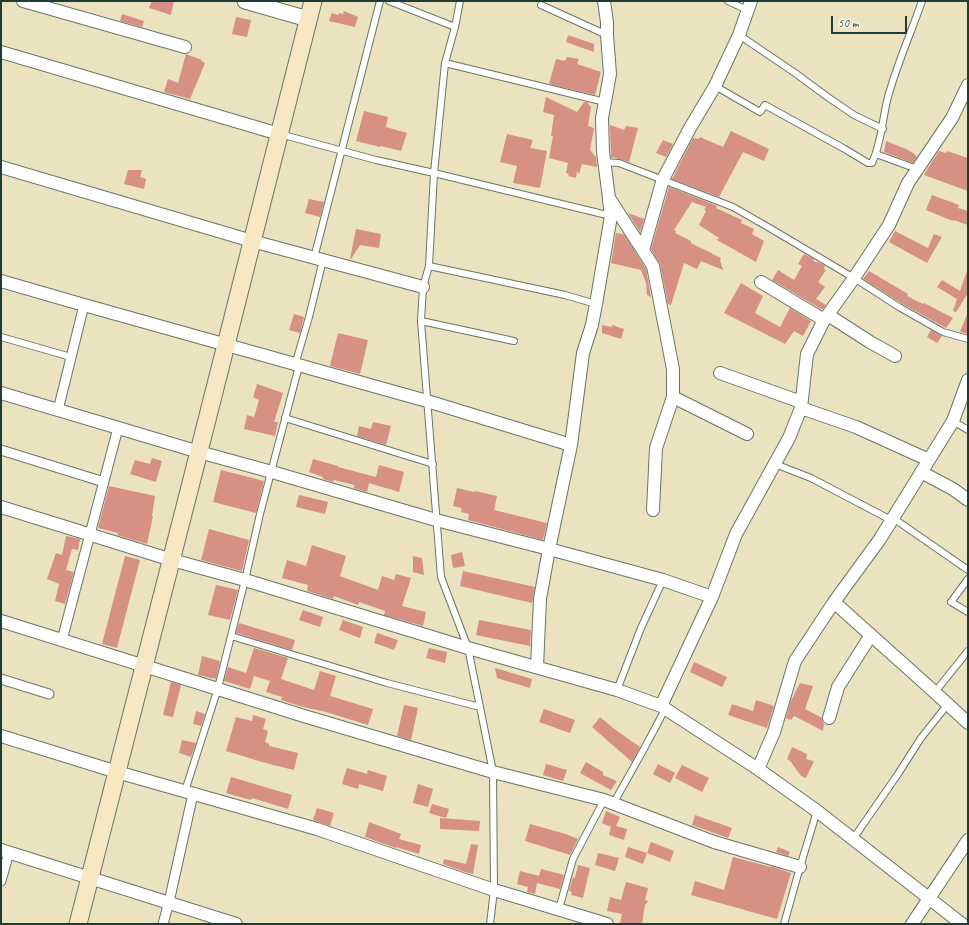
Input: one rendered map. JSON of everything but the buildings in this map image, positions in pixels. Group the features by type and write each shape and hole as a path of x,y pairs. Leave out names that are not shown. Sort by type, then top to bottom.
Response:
{"main road":[{"path":"78,924 172,560 313,1"}],"street":[{"path":"23,1 185,48"},
{"path":"245,1 308,19"},
{"path":"536,667 540,599 571,445 583,353 592,325 611,216 603,152 602,118 610,74 607,35 608,22 604,1"},
{"path":"643,250 663,179 690,128 715,86 739,35 749,6"},
{"path":"1,52 279,134"},
{"path":"663,708 712,597 736,534 789,438 801,405 807,354 826,318 889,226 908,183 952,118 968,85"},
{"path":"1,167 252,241 423,287"},
{"path":"609,198 652,266 674,369 673,397 656,448 653,510"},
{"path":"1,281 427,401 571,445"},
{"path":"761,282 895,356"},
{"path":"58,410 84,305"},
{"path":"720,373 856,427 929,460"},
{"path":"758,769 774,732 795,661 834,602 880,539 929,460 953,421 968,380"},
{"path":"1,393 436,520 663,580 712,597"},
{"path":"673,397 748,434"},
{"path":"62,640 118,428"},
{"path":"1,450 104,482"},
{"path":"921,472 953,489 968,500"},
{"path":"1,507 172,560 245,580 468,648 617,690 663,708 758,769 853,839 962,924"},
{"path":"834,602 968,723"},
{"path":"1,621 304,716 493,772 609,802 714,842 800,867"},
{"path":"829,718 838,687 871,636"},
{"path":"1,679 49,694"},
{"path":"1,736 117,772 317,829 494,890 607,924"},
{"path":"163,924 169,902 189,793"},
{"path":"912,924 968,840"},
{"path":"1,881 5,851 236,924"}],"lane":[{"path":"189,793 218,688 260,514 272,472 309,317 319,259 342,151 380,1"},
{"path":"389,1 455,27"},
{"path":"460,1 455,27 445,63 434,173 428,266 423,287 421,321 441,577 468,648 493,772 494,890 490,924"},
{"path":"728,1 749,6"},
{"path":"715,86 760,112 765,106 843,148 868,164 872,163 876,154 894,79 922,1"},
{"path":"541,5 607,35"},
{"path":"739,35 847,110 882,129"},
{"path":"445,63 605,102"},
{"path":"279,134 376,160 611,216"},
{"path":"876,154 917,169"},
{"path":"604,162 619,163 733,207 943,332 968,339"},
{"path":"428,266 565,295 596,304"},
{"path":"421,321 514,341"},
{"path":"1,337 71,357"},
{"path":"285,418 433,464"},
{"path":"953,421 968,430"},
{"path":"775,464 811,478 892,519 968,570"},
{"path":"968,579 951,602 968,612"},
{"path":"617,690 641,628 663,580"},
{"path":"231,636 387,683 480,707"},
{"path":"935,692 968,651"},
{"path":"853,839 898,774 920,738 948,704"},
{"path":"559,910 573,859 644,750 663,708"},
{"path":"784,924 817,812"}]}
